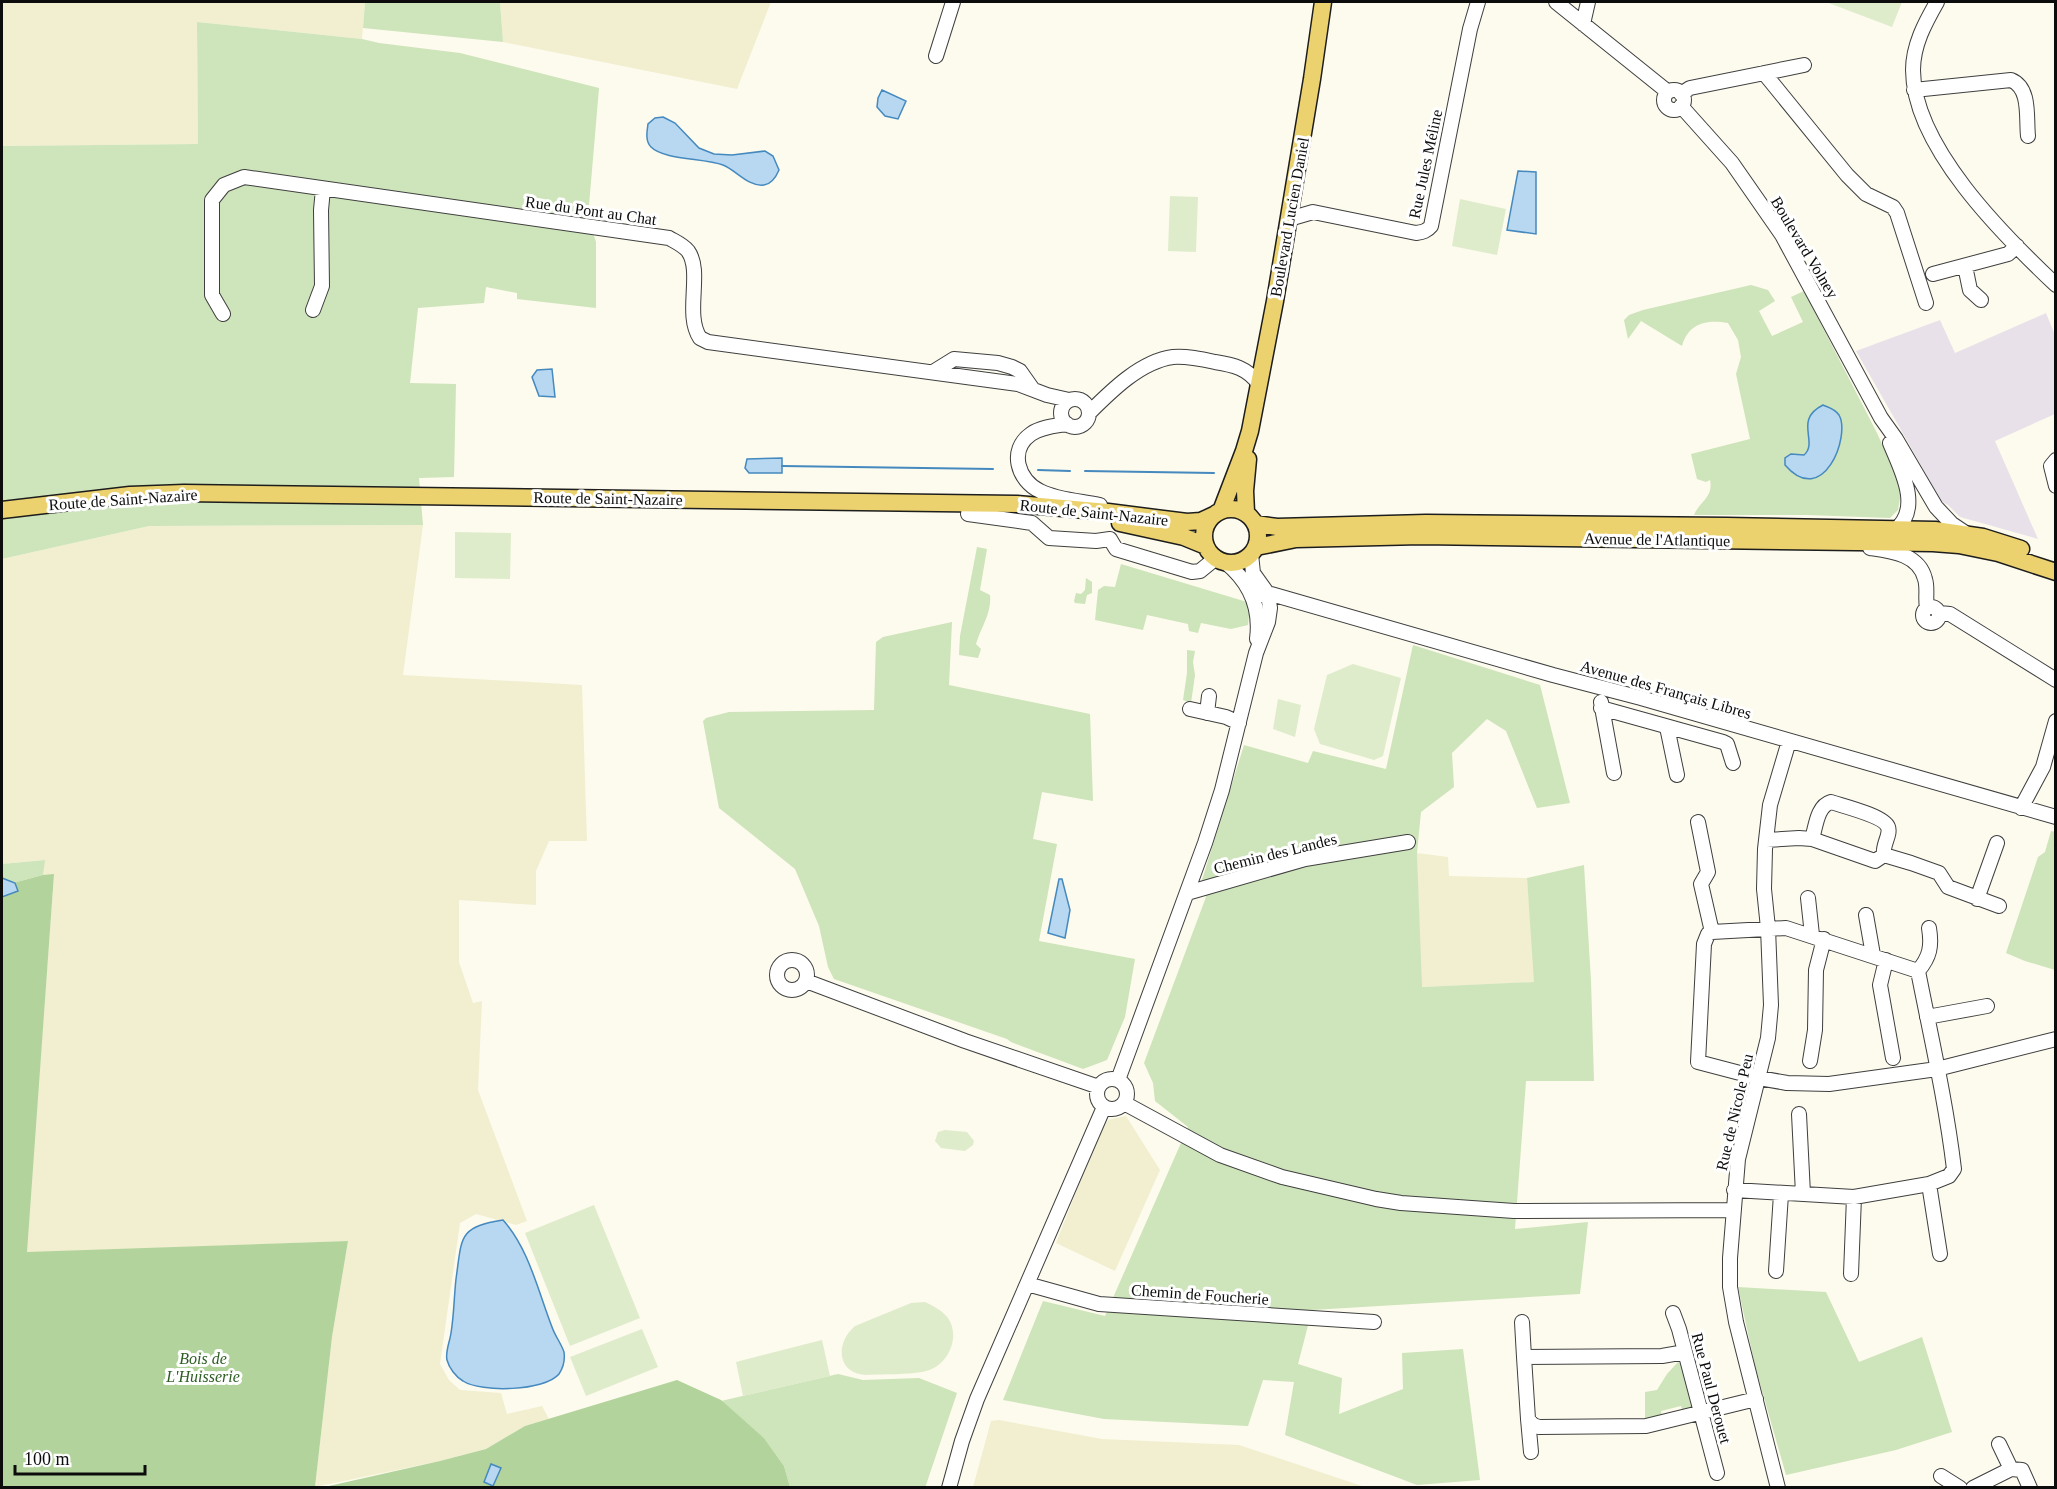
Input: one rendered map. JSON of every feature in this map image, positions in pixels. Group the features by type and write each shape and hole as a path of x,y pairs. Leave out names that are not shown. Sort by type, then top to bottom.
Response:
{"main road":[{"name":"Boulevard Lucien Daniel","path":"1217,513 1245,451 1250,431 1289,219 1323,2"},
{"name":"Boulevard Lucien Daniel","path":"1250,431 1245,491 1251,518"},
{"name":"Route de Saint-Nazaire","path":"2,510 130,495 207,493 1017,504 1187,522 1201,521 1217,513"},
{"name":"Route de Saint-Nazaire","path":"2,520 129,506 199,502 968,514 1120,523 1184,537 1216,555"},
{"path":"1237,509 1251,518 1258,532 1253,551 1240,561 1216,555 1205,529 1217,513 1237,509"},
{"name":"Avenue de l'Atlantique","path":"1251,518 1277,527 1426,523 1935,530 2002,542 2055,561"},
{"name":"Avenue de l'Atlantique","path":"1253,551 1296,539 1421,536 1824,540 1959,545 1998,553 2055,572"}],"street":[{"path":"936,56 953,2"},
{"name":"Rue Jules Méline","path":"1289,219 1313,212 1416,233 1424,232 1431,226 1460,73 1478,2"},
{"path":"1583,24 1588,2"},
{"path":"1937,2 1916,43 1913,68 1914,90 1925,123 1940,151 1974,198 2055,285"},
{"name":"Boulevard Volney","path":"1560,3 1583,24 1677,97 1732,163 1782,235 1881,418 1936,507 1952,524 1967,534"},
{"path":"1677,97 1690,88 1804,65"},
{"path":"1764,73 1847,175 1866,194 1893,207 1897,213 1926,303"},
{"path":"1914,90 2011,80 2017,82 2025,95 2028,136"},
{"name":"Rue du Pont au Chat","path":"223,315 212,295 212,200 217,192 232,180 254,177 323,189 669,238 682,245 690,254 693,264 693,323 700,338 708,342 1009,383"},
{"path":"313,310 322,286 323,189"},
{"path":"1293,194 1313,212"},
{"path":"1933,274 2008,254 2017,246"},
{"path":"1965,266 1970,290 1981,300"},
{"path":"1009,383 1044,401 1064,419 1079,426 1089,413 1137,372 1163,359 1188,357 1244,368 1259,384"},
{"path":"933,372 954,359 998,363 1020,371 1032,388"},
{"path":"1009,383 1032,388 1047,396 1074,399 1084,403 1089,413"},
{"path":"1064,419 1065,403 1069,400"},
{"name":"Boulevard Volney","path":"1881,418 1907,487 1907,512 1902,525 1895,530"},
{"path":"1064,419 1031,434 1023,441 1017,459 1019,471 1027,483 1040,492 1053,496 1154,517"},
{"path":"2055,460 2050,466 2055,486"},
{"path":"968,514 1032,523 1049,538 1096,541 1110,539 1120,523"},
{"path":"1110,539 1116,549 1192,573 1200,571 1216,555 1244,582 1256,604 1258,616 1256,653"},
{"path":"1824,540 1901,553 1921,570 1933,610 1950,614 2055,680"},
{"path":"1118,1080 1222,790 1256,653 1268,622 1270,608 1268,594 1253,573 1253,551"},
{"name":"Avenue des Français Libres","path":"1244,582 1252,584 1263,595 1268,594 1730,724 2055,818"},
{"path":"1601,688 1601,708 1614,773"},
{"path":"1207,713 1209,696"},
{"path":"1601,708 1723,742 1727,744 1733,763"},
{"path":"1190,709 1226,717 1239,723"},
{"path":"2021,808 2043,767 2055,721"},
{"path":"1723,742 1730,724"},
{"path":"1667,727 1677,775"},
{"name":"Rue de Nicole Peu","path":"1778,1488 1743,1354 1730,1287 1734,1190 1743,1137 1768,1038 1771,1005 1764,889 1766,840 1770,804 1789,741"},
{"path":"1812,839 1821,808 1832,802 1883,820 1888,828 1882,848 1884,855"},
{"path":"1698,822 1708,872 1701,884 1712,932"},
{"path":"1766,840 1812,839 1875,861 1884,855"},
{"name":"Chemin des Landes","path":"1187,892 1305,859 1408,842"},
{"path":"1977,899 1996,843"},
{"path":"1884,855 1940,873 1947,887 1999,906"},
{"path":"1808,898 1818,937 1815,1030 1810,1061"},
{"path":"1866,915 1879,958 1880,985 1893,1058"},
{"path":"1918,972 1786,928 1712,932 1708,934 1704,944 1698,1062 1787,1083 1829,1084 1937,1069 2055,1039"},
{"path":"1734,1190 1854,1197 1929,1184 1949,1176 1954,1169 1943,1096 1918,972 1925,962 1932,942 1929,928"},
{"path":"806,981 964,1041 1098,1087"},
{"path":"1927,1017 1987,1006"},
{"path":"1109,1079 1118,1080 1126,1090 1124,1103 1113,1109 1104,1107 1097,1096 1098,1087 1109,1079"},
{"path":"1124,1103 1220,1155 1282,1177 1376,1199 1401,1203 1505,1210 1734,1210"},
{"path":"949,1488 977,1399 1104,1107"},
{"path":"1799,1114 1803,1194"},
{"path":"1929,1184 1940,1254"},
{"path":"1776,1271 1781,1194"},
{"path":"1851,1274 1854,1197"},
{"name":"Chemin de Foucherie","path":"1027,1284 1098,1304 1374,1322"},
{"name":"Rue Paul Derouet","path":"1673,1313 1717,1473"},
{"path":"1522,1322 1531,1452"},
{"path":"1524,1357 1662,1356 1685,1352"},
{"path":"1528,1419 1533,1425 1539,1427 1646,1426 1756,1399"},
{"path":"1999,1444 2011,1469"},
{"path":"1973,1488 2011,1469 2022,1470 2030,1488"},
{"path":"1941,1476 1960,1488"}],"shaded area":[{"path":"2,2 365,2 362,39 197,22 198,144 2,146"},
{"path":"500,2 771,2 737,89 503,42"},
{"path":"2046,313 2055,335 2055,414 1995,441 2038,539 1960,517 1942,502 1856,351 1940,320 1955,353"},
{"path":"423,525 403,675 582,685 587,841 549,841 536,871 536,905 459,900 459,962 473,1003 482,1001 478,1090 527,1221 516,1225 476,1214 460,1223 440,1364 449,1380 460,1390 501,1393 507,1414 542,1406 549,1419 525,1426 486,1449 315,1487 332,1337 348,1241 26,1253 54,875 43,875 44,860 2,864 2,559 149,526"},
{"path":"1417,853 1448,857 1449,876 1527,878 1535,982 1421,987"},
{"path":"1126,1116 1160,1170 1115,1271 1056,1243 1098,1136 1108,1120"},
{"path":"999,1420 1102,1439 1239,1445 1365,1487 973,1487 991,1421"}],"green space":[{"path":"365,2 500,2 503,42 363,28"},
{"path":"1826,2 1902,2 1892,27"},
{"path":"197,22 362,39 460,53 599,88 588,217 596,242 596,308 517,299 517,293 486,287 484,303 418,308 410,383 456,384 454,477 419,478 423,525 149,526 2,559 2,146 198,144"},
{"path":"1170,196 1198,197 1196,252 1168,251"},
{"path":"1460,199 1506,209 1497,255 1452,246"},
{"path":"1751,285 1768,290 1775,301 1759,311 1772,336 1803,322 1791,297 1804,291 1896,475 1901,492 1898,510 1890,518 1694,515 1708,495 1711,486 1710,480 1706,482 1697,479 1691,454 1750,439 1736,374 1741,357 1738,340 1728,323 1706,322 1699,324 1689,332 1682,346 1641,321 1628,339 1624,320 1629,315 1643,310"},
{"path":"455,532 511,533 510,579 455,578"},
{"path":"977,547 987,549 980,590 990,595 988,614 976,644 981,649 978,658 959,655 960,636"},
{"path":"1121,564 1247,602 1248,625 1231,629 1201,623 1198,633 1189,631 1188,624 1147,615 1143,630 1095,620 1098,590 1104,586 1115,587"},
{"path":"1086,578 1092,582 1092,593 1087,595 1085,604 1075,603 1076,593 1081,594 1085,590"},
{"path":"952,622 949,685 1090,714 1093,801 1042,792 1033,839 1057,844 1039,941 1135,959 1125,1017 1107,1060 1083,1069 1007,1039 834,979 828,967 819,926 795,869 719,808 703,721 706,718 729,712 874,710 876,642 883,637"},
{"path":"1413,645 1540,685 1570,803 1537,808 1506,731 1487,719 1452,753 1454,787 1421,812 1417,853 1422,987 1534,982 1527,878 1584,865 1594,1081 1526,1081 1515,1229 1588,1222 1580,1294 1312,1310 1298,1364 1342,1378 1339,1414 1403,1389 1402,1353 1463,1349 1480,1480 1417,1485 1285,1435 1294,1382 1263,1380 1248,1426 1104,1419 1003,1400 1043,1301 1105,1316 1188,1127 1155,1101 1153,1083 1144,1063 1206,897 1202,880 1244,745 1308,763 1313,751 1386,769"},
{"path":"1187,650 1195,651 1193,662 1195,675 1191,703 1183,700 1187,673"},
{"path":"1353,664 1401,678 1383,756 1374,760 1320,744 1314,729 1327,675"},
{"path":"1278,699 1301,705 1295,737 1273,729"},
{"path":"2051,831 2056,832 2055,970 2006,953 2038,857 2045,852"},
{"path":"45,860 43,875 2,886 2,864"},
{"name":"Bois de L'Huisserie","path":"54,874 27,1252 348,1241 332,1337 315,1487 2,1488 2,886"},
{"path":"945,1130 967,1132 974,1141 973,1145 965,1151 941,1148 935,1141 938,1132"},
{"path":"594,1205 640,1318 570,1346 525,1233"},
{"path":"1738,1287 1826,1292 1859,1362 1922,1337 1952,1432 1896,1450 1786,1475 1755,1366"},
{"path":"925,1302 943,1313 952,1326 953,1342 941,1363 934,1368 920,1372 865,1375 849,1369 844,1363 842,1348 844,1341 855,1326 911,1303"},
{"path":"642,1329 658,1367 586,1396 570,1357"},
{"path":"822,1340 830,1376 743,1396 736,1362"},
{"path":"1678,1362 1681,1364 1692,1410 1683,1412 1681,1406 1661,1411 1662,1417 1645,1421 1645,1392 1657,1390"},
{"path":"838,1374 863,1380 919,1378 957,1393 925,1488 790,1487 784,1466 764,1438 721,1401"},
{"path":"677,1380 721,1400 764,1438 784,1466 790,1487 320,1488 486,1449 525,1426"}],"water":[{"path":"882,90 906,101 898,119 885,116 877,107"},
{"path":"663,117 675,123 699,148 714,154 732,155 765,151 773,156 779,170 778,173 769,183 758,185 747,181 723,165 674,157 657,151 648,142 648,124 655,118"},
{"path":"1518,171 1536,172 1536,234 1507,230"},
{"path":"552,369 555,397 539,396 532,377 537,370"},
{"path":"1823,405 1839,415 1842,425 1841,438 1831,464 1822,474 1811,479 1799,476 1785,465 1785,458 1791,454 1804,455 1808,450 1809,417"},
{"path":"782,458 782,473 749,473 745,468 747,459"},
{"path":"2,878 15,883 18,891 2,897"},
{"path":"1059,879 1062,879 1070,910 1065,938 1048,933"},
{"path":"503,1220 512,1231 526,1257 564,1355 560,1372 552,1380 527,1387 498,1389 472,1385 463,1381 451,1369 447,1350 460,1253 465,1236 478,1226"},
{"path":"491,1464 501,1468 493,1486 484,1482"}],"waterway":[{"path":"782,466 993,469"},
{"path":"1038,470 1070,471"},
{"path":"1085,471 1214,473"}]}
